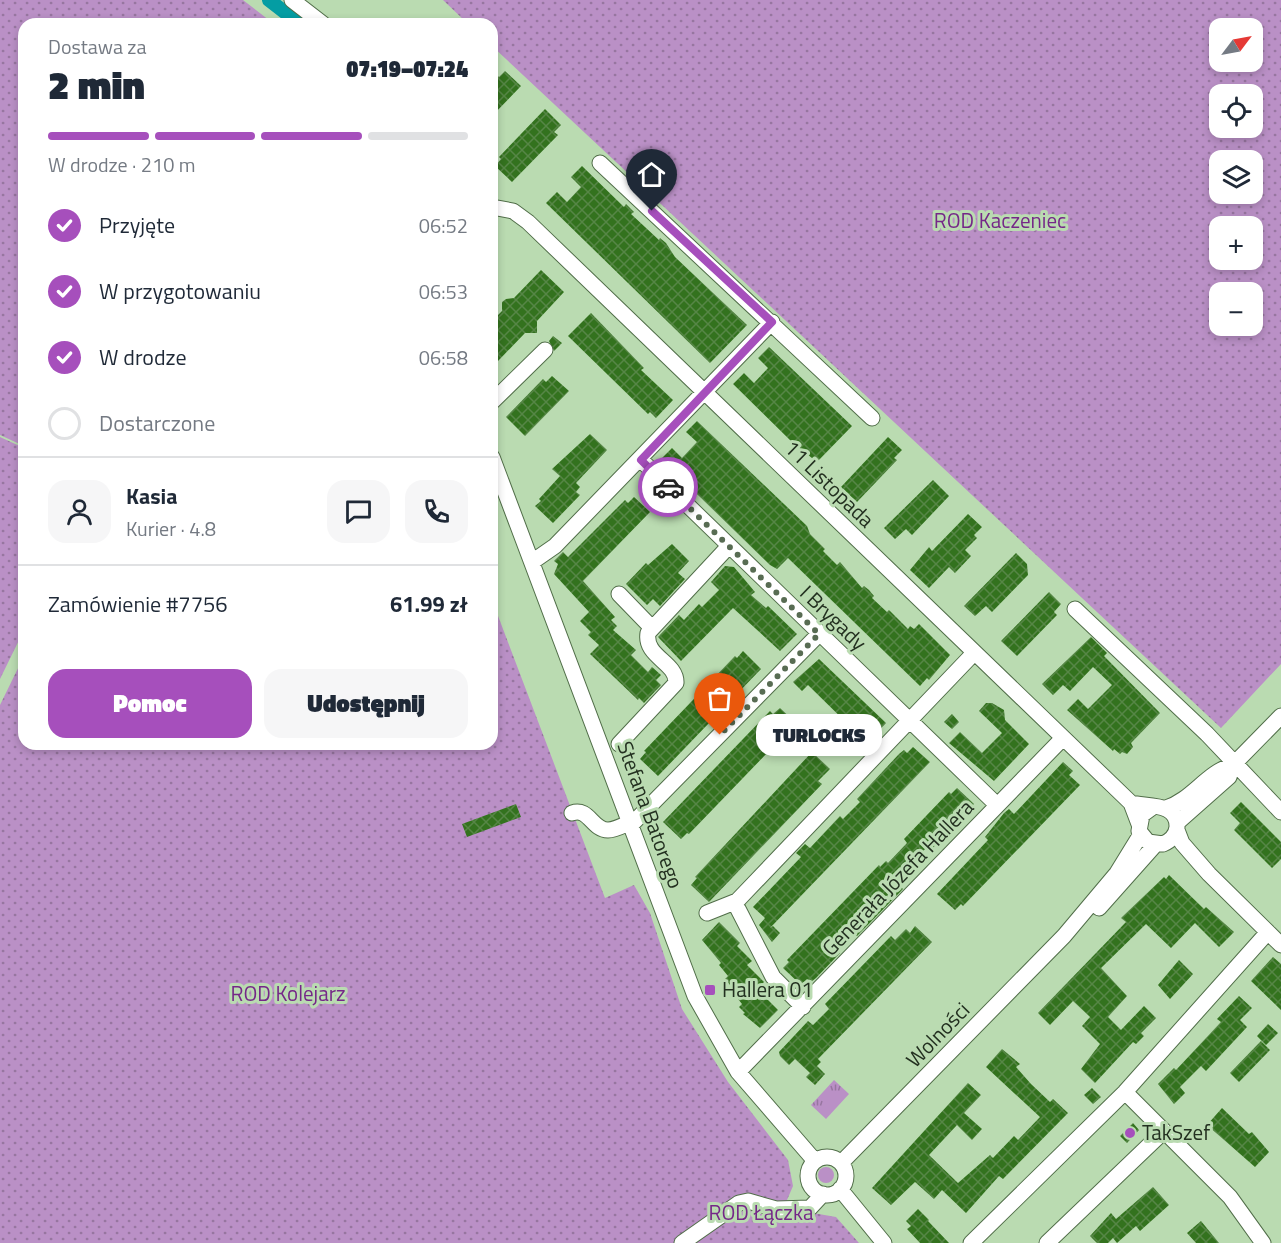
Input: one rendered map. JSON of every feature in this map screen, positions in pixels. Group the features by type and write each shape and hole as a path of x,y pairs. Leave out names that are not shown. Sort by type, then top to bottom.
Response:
{"street":[{"path":"292,0 315,18"},
{"path":"600,163 872,418"},
{"name":"11 Listopada","path":"498,208 513,211 528,222 1131,803 1140,829"},
{"path":"532,562 555,546 641,460 772,322"},
{"path":"498,396 545,350"},
{"name":"I Brygady","path":"641,460 997,805"},
{"name":"Stefana Batorego","path":"498,473 686,975 705,1016 738,1072 815,1161"},
{"path":"619,744 676,683 673,671 650,648 647,640 651,627 729,546"},
{"path":"620,594 651,627"},
{"path":"1078,613 1281,812"},
{"path":"572,813 578,811 585,814 602,828 609,830 631,823 819,634"},
{"path":"707,914 737,901 974,653"},
{"path":"1159,844 1172,839 1177,826 1229,777 1234,764 1281,716"},
{"name":"Generała Józefa Hallera","path":"738,1072 1063,738"},
{"path":"1209,874 1195,868 1140,829 1142,815 1183,800 1221,768 1234,764"},
{"path":"1131,803 1159,807 1173,814 1182,843 1209,874 1281,945"},
{"name":"Wolności","path":"841,1163 1064,936 1117,873 1140,829"},
{"name":"Wolności","path":"1064,936 1084,923 1159,844"},
{"path":"737,901 737,907 773,977 803,1007"},
{"path":"971,1243 1125,1092 1268,932"},
{"path":"1125,1092 1230,1197 1263,1243"},
{"path":"1047,1243 1163,1132"},
{"path":"817,1190 808,1172 815,1161 829,1157 841,1163 846,1177 840,1189"},
{"path":"682,1243 739,1203 748,1201 776,1209 798,1208 817,1190 840,1189"},
{"path":"840,1189 884,1243"}],"green space":[{"path":"0,0 243,0 266,18 18,18 18,443 0,435"},
{"name":"ROD Kaczeniec","path":"443,0 1281,0 1281,664 1221,728 498,52 498,18 462,18"},
{"path":"0,437 18,445 18,642 0,679"},
{"name":"ROD Kolejarz","path":"498,616 605,898 634,885 650,913 682,1009 728,1082 788,1160 793,1186 787,1200 793,1217 813,1213 836,1217 859,1243 0,1243 0,705 18,668 18,750 498,750"},
{"path":"834,1080 849,1094 826,1119 811,1105"},
{"path":"826,1167 832,1169 834,1175 832,1181 826,1183 820,1181 818,1175 820,1169"}],"building":[{"path":"505,71 521,86 498,110 498,76"},
{"path":"545,109 561,125 554,132 558,135 512,182 498,169 498,162 501,159 499,157"},
{"path":"582,166 624,207 626,204 634,212 631,214 659,240 660,238 666,243 675,257 747,325 710,363 546,203 557,192 567,202 581,187 571,177"},
{"path":"541,270 564,292 537,321 537,333 525,333 498,361 498,315 502,311 502,302 514,298"},
{"path":"591,313 644,368 641,370 673,400 656,418 650,412 648,414 568,336"},
{"path":"553,336 562,343 554,351 549,341"},
{"path":"769,347 852,426 817,462 793,443 733,384 744,373 754,383 768,368 758,358"},
{"path":"552,376 569,391 525,436 506,417 543,379 546,382"},
{"path":"697,421 807,526 810,534 825,549 823,551 837,565 840,562 862,588 864,586 869,590 874,596 872,598 887,612 889,610 908,629 910,626 914,629 919,624 950,655 929,680 927,678 920,686 788,558 777,569 770,565 661,459 672,448 682,458 697,442 686,432"},
{"path":"590,434 607,450 576,483 580,487 576,492 580,495 553,523 535,506 560,476 552,469"},
{"path":"888,437 902,450 894,458 897,460 857,502 841,487"},
{"path":"933,480 949,496 912,535 906,529 895,539 884,528"},
{"path":"634,497 650,512 583,581 615,617 611,620 617,626 613,630 636,650 631,655 648,672 652,667 661,675 656,680 661,685 644,703 639,698 638,700 590,654 599,645 588,635 591,632 580,621 589,612 554,574 558,564 554,561 563,552 568,557 625,500 628,503"},
{"path":"968,514 982,527 974,535 977,538 965,550 971,556 955,573 949,567 929,588 910,570 929,547 932,551"},
{"path":"672,544 689,561 678,573 685,579 660,606 653,599 647,605 626,584 646,563 648,565"},
{"path":"1016,553 1027,564 1028,575 992,612 986,606 975,616 964,606"},
{"path":"725,566 734,567 755,592 751,595 766,608 768,606 797,634 780,651 733,608 681,661 658,637 679,615 684,620 699,604 702,607 719,590 711,582"},
{"path":"1049,592 1061,604 1054,612 1057,615 1017,656 1001,641"},
{"path":"1091,637 1107,653 1104,656 1160,713 1131,743 1133,747 1127,754 1122,752 1120,754 1114,749 1113,751 1067,710 1078,699 1088,709 1112,685 1093,667 1070,691 1063,685 1053,695 1042,684"},
{"path":"743,651 761,669 658,776 640,759 646,752 644,751 735,656 737,658"},
{"path":"819,659 886,723 869,741 862,734 860,736 808,685 802,691 793,682"},
{"path":"986,703 992,703 1004,710 1005,720 1029,744 994,781 949,743 960,732 982,753 1002,733 979,711"},
{"path":"780,708 796,723 689,834 687,833 681,839 663,822 770,711 773,714"},
{"path":"952,714 959,722 952,729 944,722"},
{"path":"913,747 930,762 770,928 773,926 780,933 772,942 759,925 765,918 753,907 801,857 796,853 805,844 810,848 840,816 843,819 860,802 857,799 899,754 904,750 907,753"},
{"path":"812,752 830,769 818,781 822,784 709,902 691,885 697,878 695,877"},
{"path":"1063,762 1073,771 1069,775 1080,785 963,906 961,904 955,910 937,894 988,840 985,837 1004,813 1009,809 1014,814"},
{"path":"957,788 974,804 929,852 926,848 903,873 904,878 898,884 903,889 857,936 852,932 836,948 840,953 816,978 811,982 807,979 801,985 783,968 789,962 787,960 879,865 880,867 886,861 888,863 907,843 904,839 949,792 951,794"},
{"path":"1241,802 1281,842 1281,859 1272,868 1234,830 1240,823 1230,813"},
{"path":"516,804 521,817 467,837 462,824"},
{"path":"1169,875 1204,909 1206,907 1234,932 1219,947 1195,923 1171,948 1146,924 1101,968 1127,996 1108,1017 1121,1030 1144,1006 1156,1018 1141,1033 1144,1036 1136,1044 1133,1042 1095,1083 1081,1069 1100,1044 1082,1026 1090,1017 1073,1001 1050,1025 1038,1013 1126,922 1121,918 1164,877 1166,879"},
{"path":"719,922 740,943 737,946 752,961 747,965 764,982 757,989 778,1010 760,1028 743,1014 745,1013 739,1007 742,1004 738,999 740,997 725,979 728,976 719,965 721,963 702,940"},
{"path":"915,926 932,942 818,1059 821,1062 817,1066 825,1074 815,1085 806,1077 810,1073 795,1059 789,1065 779,1052 808,1021 813,1025 829,1009 825,1004 891,936 895,940 906,929 910,933"},
{"path":"1273,957 1281,964 1281,1010 1251,981"},
{"path":"1179,960 1193,974 1170,999 1158,985"},
{"path":"1239,996 1252,1008 1240,1020 1247,1027 1206,1071 1201,1066 1180,1087 1185,1093 1174,1104 1158,1084 1174,1068 1176,1070 1221,1022 1217,1019"},
{"path":"1268,1024 1278,1033 1266,1045 1257,1036"},
{"path":"1261,1041 1270,1050 1239,1082 1230,1073"},
{"path":"1002,1049 1020,1064 1016,1067 1031,1084 1050,1102 1053,1099 1068,1113 1003,1179 999,1176 966,1213 942,1190 934,1199 915,1182 891,1205 872,1188 968,1083 981,1095 964,1113 982,1129 972,1140 957,1125 929,1155 958,1183 990,1155 993,1158 1014,1136 1018,1140 1040,1117 986,1067"},
{"path":"1092,1088 1101,1097 1093,1104 1084,1095"},
{"path":"1222,1108 1249,1134 1252,1132 1269,1152 1255,1167 1207,1125"},
{"name":"TakSzef","path":"1133,1123 1139,1130 1127,1143 1120,1136"},
{"path":"1153,1187 1169,1205 1140,1231 1136,1226 1117,1243 1113,1238 1108,1243 1097,1243 1090,1236 1111,1213 1116,1219"},
{"path":"918,1209 949,1243 920,1243 907,1229 911,1226 906,1221"},
{"path":"1201,1221 1219,1243 1196,1243 1187,1233"}],"waterway":[{"path":"269,0 292,18"}],"way so far":[{"path":"668,487 819,634 720,735"}],"place":[{"name":"TURLOCKS","path":"720,735"},
{"name":"Hallera 01","path":"710,990"},
{"name":"TakSzef","path":"1130,1133"}],"route":[{"path":"652,211 772,322 641,460 668,487"}],"park label":[{"name":"ROD Łączka","path":"761,1213"}]}
